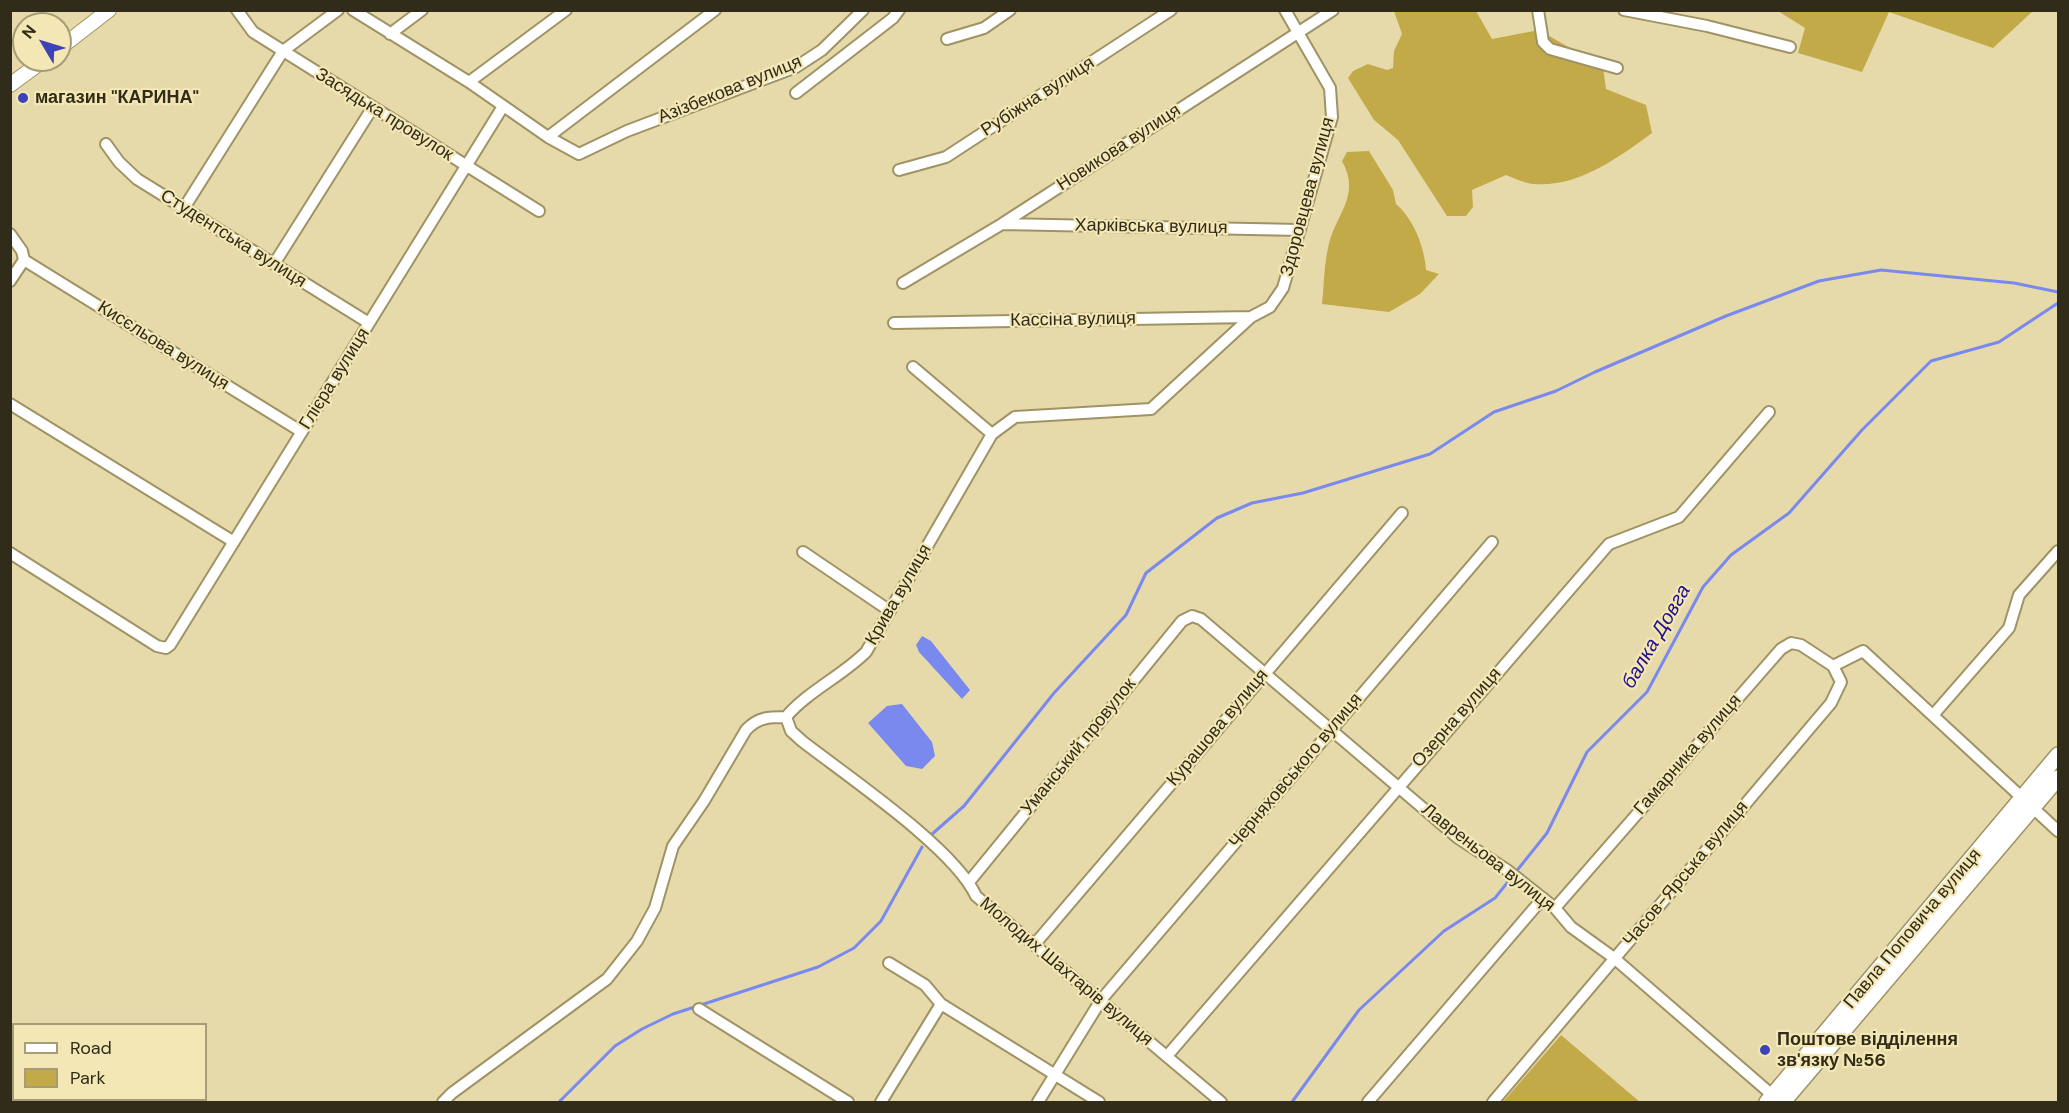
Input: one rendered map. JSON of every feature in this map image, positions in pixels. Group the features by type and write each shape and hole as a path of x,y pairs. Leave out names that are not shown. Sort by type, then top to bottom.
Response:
{"main road":[{"name":"Павла Поповича вулиця","path":"1776,1101 2028,803 2058,755"},
{"name":"Павла Поповича вулиця","path":"2028,803 2058,778"}],"street":[{"path":"72,39 109,10"},
{"name":"Засядька провулок","path":"237,10 253,32 539,211"},
{"path":"353,10 469,82 502,108 548,137 702,14 716,10"},
{"path":"390,34 422,10"},
{"path":"469,82 566,10"},
{"name":"Азізбекова вулиця","path":"548,137 571,152 586,152 627,131 796,67 822,50 863,10"},
{"path":"796,93 892,18 899,10"},
{"path":"947,39 984,28 1010,10"},
{"name":"Рубіжна вулиця","path":"899,170 946,157 1171,10"},
{"name":"Здоровцева вулиця","path":"1151,409 1251,317 1270,308 1284,288 1332,117 1333,102 1330,88 1285,10"},
{"name":"Новикова вулиця","path":"903,283 1002,224 1333,10"},
{"path":"1538,10 1543,42 1550,48 1617,68"},
{"path":"1624,10 1707,26 1790,47"},
{"path":"184,208 283,51 339,11"},
{"path":"10,85 28,72"},
{"path":"274,264 373,107"},
{"name":"Глієра вулиця","path":"10,553 157,645 166,648 173,641 502,108"},
{"name":"Студентська вулиця","path":"106,144 119,162 137,179 369,323"},
{"name":"Харківська вулиця","path":"1002,224 1300,230"},
{"path":"10,234 22,250 24,260 10,281"},
{"name":"Кисєльова вулиця","path":"24,260 302,432"},
{"name":"Кассіна вулиця","path":"894,323 1251,317"},
{"path":"913,367 992,434"},
{"path":"10,404 234,542"},
{"name":"Крива вулиця","path":"786,717 797,704 860,657 890,611 992,434 1015,417 1151,409"},
{"name":"Озерна вулиця","path":"1167,1056 1609,544 1679,517 1769,412"},
{"name":"Курашова вулиця","path":"1035,945 1402,513"},
{"name":"Черняховського вулиця","path":"1038,1102 1101,1000 1492,542"},
{"path":"1934,714 2009,628 2019,595 2058,551"},
{"path":"803,552 890,611"},
{"name":"Лавреньова вулиця","path":"1192,616 1201,619 1458,838 1507,870 1543,898 1571,927 1614,958 1776,1101"},
{"name":"Уманський провулок","path":"969,882 1182,621 1192,616"},
{"name":"Гамарника вулиця","path":"1555,908 1781,649 1791,643 1801,645 1833,666"},
{"path":"1833,666 1863,651 1934,714 2058,831"},
{"name":"Часов-Ярська вулиця","path":"1493,1102 1831,703 1841,682 1833,666"},
{"path":"443,1102 452,1093 607,979 637,941 656,908 673,846 704,801 746,730 754,721 765,717 786,717"},
{"name":"Молодих Шахтарів вулиця","path":"786,717 791,731 919,833 969,882 976,896 1221,1102"},
{"path":"1368,1102 1543,898"},
{"path":"889,963 925,985 941,1004 1099,1102"},
{"path":"881,1102 941,1004"},
{"path":"699,1009 848,1102"}],"green space":[{"path":"1394,11 1476,11 1492,39 1539,30 1603,67 1606,89 1646,105 1652,133 1611,161 1565,181 1533,184 1506,175 1472,190 1473,207 1466,216 1447,216 1398,140 1374,120 1348,78 1353,71 1368,64 1387,70 1393,68 1394,51 1402,34"},
{"path":"1778,11 2033,11 1993,48 1889,12 1862,72 1798,53 1805,28"},
{"path":"1369,151 1393,190 1396,204 1413,225 1423,252 1426,270 1439,274 1420,294 1389,312 1322,304 1328,248 1348,196 1349,185 1342,161 1347,152"},
{"path":"1561,1035 1640,1102 1503,1102"}],"water":[{"path":"922,636 931,641 970,690 962,699 919,652 916,645"},
{"path":"902,704 932,742 935,756 922,769 906,766 868,723 887,706"}],"waterway":[{"path":"931,835 964,806 1054,693 1126,615 1146,573 1217,518 1252,503 1303,493 1430,454 1494,412 1556,391 1726,316 1819,281 1881,270 2014,283 2058,292"},
{"name":"балка Довга","path":"1292,1102 1359,1010 1444,931 1495,898 1547,833 1587,752 1647,692 1703,587 1731,555 1789,513 1862,430 1931,361 1999,342 2058,303"},
{"path":"559,1102 615,1046 642,1029 673,1014 818,967 854,948 881,921 922,847"}],"place":[{"name":"магазин \"КАРИНА\"","path":"23,98"},
{"name":"Поштове відділення зв'язку №56","path":"1765,1050"}]}
